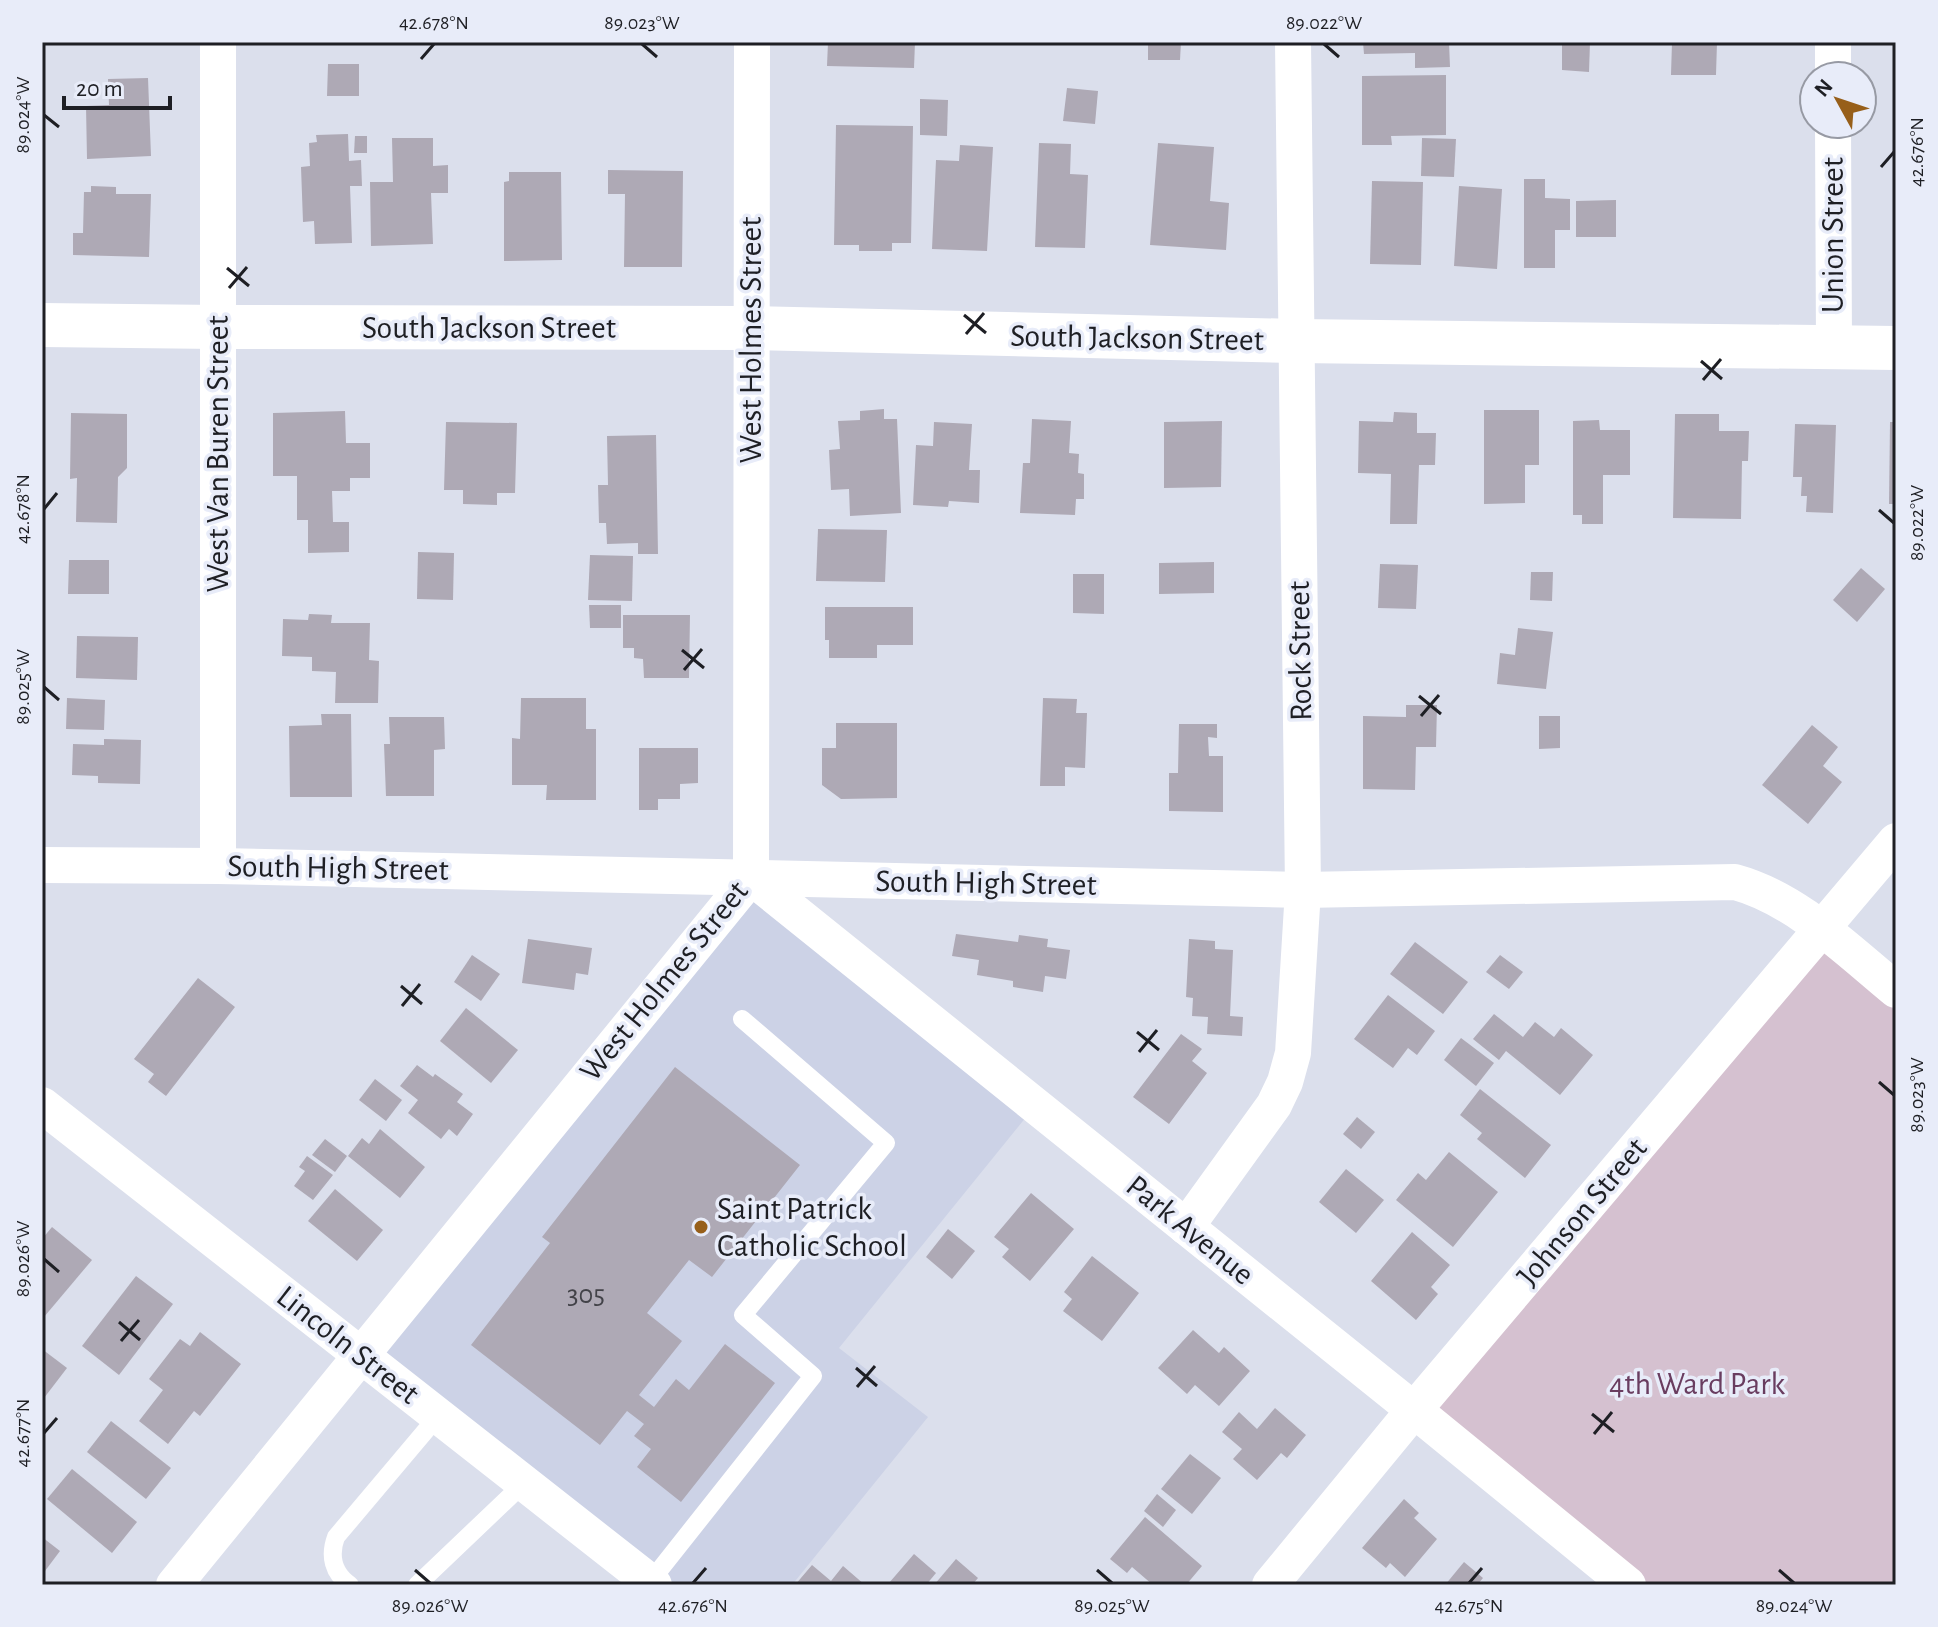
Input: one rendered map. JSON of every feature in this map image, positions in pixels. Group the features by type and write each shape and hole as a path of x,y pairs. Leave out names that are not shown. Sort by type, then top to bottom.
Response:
{"street":[{"name":"West Van Buren Street","path":"218,42 218,866"},
{"name":"West Holmes Street","path":"174,1585 751,877 752,42"},
{"name":"Rock Street","path":"1186,1227 1274,1105 1285,1082 1293,1053 1303,890 1293,42"},
{"name":"Union Street","path":"1833,140 1834,346"},
{"name":"South Jackson Street","path":"42,325 751,328 1296,341 1896,348"},
{"name":"Johnson Street","path":"1270,1585 1414,1410 1896,841"},
{"name":"South High Street","path":"42,865 218,866 1303,890 1735,882 1780,900 1896,990"},
{"name":"Park Avenue","path":"751,877 1628,1585"},
{"name":"Lincoln Street","path":"42,1105 652,1584"}],"lane":[{"path":"652,1584 813,1376 743,1315 886,1143 742,1019"},
{"path":"350,1585 337,1573 334,1564 332,1554 336,1537 438,1416"},
{"path":"417,1585 524,1483"}],"shaded area":[{"name":"Saint Patrick Catholic School","path":"751,877 1035,1106 839,1348 928,1417 792,1585 654,1585 361,1355"}],"green space":[{"name":"4th Ward Park","path":"1821,929 1896,990 1896,1585 1628,1585 1414,1410"}],"building":[{"path":"828,42 915,42 914,68 827,66"},
{"path":"1148,42 1181,42 1180,60 1148,60"},
{"path":"1363,42 1449,42 1450,67 1415,68 1415,53 1364,54"},
{"path":"1562,42 1590,42 1589,72 1562,70"},
{"path":"1672,42 1717,42 1716,75 1671,75"},
{"path":"328,64 359,64 359,96 327,96"},
{"path":"1446,75 1446,135 1391,136 1392,145 1362,145 1362,76"},
{"path":"148,78 151,156 87,159 86,106 109,105 108,79"},
{"path":"1067,88 1098,91 1095,124 1063,121"},
{"path":"920,99 948,100 947,136 920,135"},
{"path":"836,125 913,126 911,243 892,243 892,251 859,251 859,245 834,245"},
{"path":"348,134 349,161 361,160 362,186 350,186 352,243 315,244 314,221 303,222 301,167 310,166 309,143 317,142 316,135"},
{"path":"355,136 367,136 367,153 354,153"},
{"path":"392,138 433,138 433,166 448,165 448,193 431,193 433,244 371,246 370,182 393,182"},
{"path":"1422,138 1456,139 1454,177 1421,176"},
{"path":"1039,143 1071,144 1070,174 1088,175 1085,248 1035,247"},
{"path":"1158,143 1214,147 1210,201 1229,203 1226,250 1150,245"},
{"path":"960,145 993,147 987,251 932,249 936,160 959,161"},
{"path":"608,170 683,171 682,267 624,267 625,194 608,194"},
{"path":"509,172 561,172 562,260 504,261 504,182 509,181"},
{"path":"1524,179 1545,179 1545,198 1570,199 1570,230 1555,230 1555,268 1524,268"},
{"path":"1372,181 1423,182 1421,265 1370,264"},
{"path":"91,186 116,187 116,194 151,194 149,257 73,255 73,233 83,233 84,192 91,192"},
{"path":"1459,186 1502,189 1497,269 1454,266"},
{"path":"1616,200 1616,237 1576,237 1576,201"},
{"path":"884,409 884,419 897,419 901,513 850,516 849,489 831,490 829,450 840,449 838,421 860,420 860,411"},
{"path":"1484,410 1539,410 1539,465 1525,465 1525,503 1484,504"},
{"path":"345,411 346,443 370,443 370,478 350,478 350,491 332,491 333,522 349,522 349,552 308,553 308,520 297,520 297,476 273,476 273,413"},
{"path":"1394,412 1417,413 1417,433 1436,433 1435,465 1419,465 1417,524 1390,524 1391,474 1358,473 1359,421 1393,422"},
{"path":"71,413 127,414 127,468 118,477 117,523 76,522 77,478 70,479"},
{"path":"1675,414 1719,414 1719,431 1749,431 1748,461 1742,461 1741,519 1673,518"},
{"path":"1032,419 1071,421 1069,453 1079,454 1078,473 1084,474 1084,499 1076,499 1075,515 1020,513 1023,463 1030,463"},
{"path":"1599,420 1600,430 1630,430 1630,475 1603,475 1603,524 1582,524 1582,515 1573,515 1573,421"},
{"path":"1222,421 1221,487 1164,488 1164,422"},
{"path":"446,422 517,423 515,493 497,493 497,505 463,504 463,490 444,490"},
{"path":"934,422 972,424 969,470 980,470 979,503 949,501 948,507 913,505 916,445 933,446"},
{"path":"1890,422 1896,422 1896,504 1889,504"},
{"path":"1795,424 1836,425 1833,513 1806,512 1807,496 1801,496 1802,477 1793,477"},
{"path":"656,435 658,554 638,554 638,543 607,544 606,523 599,523 598,485 608,485 607,436"},
{"path":"818,529 887,530 885,582 816,581"},
{"path":"418,552 454,553 453,600 417,599"},
{"path":"590,555 633,556 632,601 588,600"},
{"path":"69,560 109,560 109,594 68,594"},
{"path":"1214,562 1214,593 1159,594 1159,563"},
{"path":"1380,564 1418,565 1416,609 1378,608"},
{"path":"1861,568 1885,589 1857,622 1833,600"},
{"path":"1531,572 1553,572 1552,601 1530,600"},
{"path":"1073,574 1104,574 1104,614 1073,613"},
{"path":"589,605 621,605 621,628 590,628"},
{"path":"825,607 913,607 913,645 877,645 877,658 829,658 829,640 825,640"},
{"path":"309,614 332,615 331,623 370,623 369,660 379,661 378,703 335,703 336,672 312,671 312,657 282,656 283,619 308,620"},
{"path":"623,615 690,615 689,678 644,678 643,659 634,658 634,648 623,648"},
{"path":"1518,628 1553,632 1546,689 1497,684 1500,653 1515,655"},
{"path":"77,636 138,637 137,680 76,678"},
{"path":"67,698 105,700 104,730 66,729"},
{"path":"521,698 586,698 586,729 596,729 596,800 546,800 547,785 512,785 512,738 520,739"},
{"path":"1043,698 1077,699 1076,713 1087,713 1085,768 1065,767 1065,786 1040,786"},
{"path":"1406,705 1437,705 1436,747 1416,747 1415,790 1363,789 1363,716 1406,717"},
{"path":"321,714 351,714 352,797 290,797 289,726 322,725"},
{"path":"1539,716 1560,716 1560,748 1539,749"},
{"path":"389,717 444,717 445,749 434,750 434,796 386,796 384,744 390,744"},
{"path":"836,723 897,723 897,798 841,799 822,785 822,748 836,748"},
{"path":"1179,724 1217,724 1217,738 1208,737 1209,756 1223,756 1223,812 1169,811 1169,773 1178,773"},
{"path":"1812,725 1838,747 1823,766 1842,782 1808,824 1762,785"},
{"path":"104,739 141,740 140,784 98,783 98,776 72,775 73,744 104,745"},
{"path":"639,748 698,748 698,783 680,784 680,799 658,799 658,810 639,810"},
{"path":"956,934 1018,942 1019,935 1048,939 1047,947 1070,950 1066,979 1045,976 1043,992 1013,987 1013,981 977,975 979,960 952,956"},
{"path":"528,939 592,948 588,975 576,973 574,990 522,983"},
{"path":"1189,939 1215,941 1215,949 1233,950 1230,1016 1243,1017 1242,1036 1207,1034 1208,1017 1192,1016 1193,998 1186,997"},
{"path":"1415,942 1468,982 1443,1014 1390,974"},
{"path":"472,955 500,974 481,1001 454,982"},
{"path":"1500,955 1523,972 1509,989 1486,972"},
{"path":"198,978 235,1007 166,1096 148,1082 154,1074 134,1059"},
{"path":"1388,995 1435,1031 1417,1055 1408,1048 1393,1068 1354,1039"},
{"path":"466,1008 518,1050 491,1083 440,1041"},
{"path":"1494,1014 1523,1037 1535,1022 1554,1037 1561,1028 1593,1055 1560,1095 1506,1051 1499,1060 1473,1039"},
{"path":"1181,1034 1202,1049 1192,1061 1207,1073 1169,1124 1133,1097"},
{"path":"1461,1038 1494,1063 1476,1086 1444,1060"},
{"path":"417,1065 463,1094 457,1102 473,1114 457,1136 449,1129 441,1139 408,1113 418,1100 400,1086"},
{"path":"675,1067 800,1165 712,1277 689,1260 647,1313 682,1341 639,1395 654,1407 676,1379 689,1390 725,1344 775,1383 681,1502 637,1467 651,1449 634,1436 644,1424 627,1411 600,1445 471,1345 550,1243 542,1237"},
{"path":"375,1079 402,1100 386,1121 359,1100"},
{"path":"1480,1089 1551,1145 1525,1178 1477,1139 1482,1133 1460,1115"},
{"path":"1357,1117 1375,1132 1361,1149 1343,1134"},
{"path":"380,1129 425,1167 400,1198 348,1156 362,1138 369,1144"},
{"path":"325,1139 347,1156 335,1172 312,1155"},
{"path":"1449,1152 1498,1192 1453,1247 1396,1200 1418,1173 1426,1180"},
{"path":"307,1156 333,1175 313,1200 294,1186 305,1171 299,1167"},
{"path":"1346,1169 1384,1200 1356,1233 1319,1202"},
{"path":"335,1189 383,1230 357,1261 308,1221"},
{"path":"1031,1193 1074,1229 1030,1281 1002,1257 1009,1249 994,1237"},
{"path":"52,1227 92,1260 44,1317 42,1239"},
{"path":"948,1229 975,1251 952,1279 926,1257"},
{"path":"1412,1232 1450,1265 1431,1287 1438,1294 1416,1320 1371,1281"},
{"path":"1092,1256 1139,1293 1102,1341 1063,1311 1072,1299 1064,1292"},
{"path":"136,1276 173,1304 119,1375 82,1346"},
{"path":"1193,1330 1219,1353 1224,1347 1250,1371 1219,1406 1195,1385 1187,1394 1158,1368"},
{"path":"200,1332 241,1364 200,1416 194,1411 168,1444 139,1421 163,1390 149,1379 180,1339 190,1346"},
{"path":"42,1349 67,1368 44,1398 42,1397"},
{"path":"1275,1408 1306,1435 1287,1458 1281,1453 1257,1480 1233,1459 1242,1449 1222,1432 1239,1412 1257,1429"},
{"path":"111,1421 171,1468 146,1499 87,1452"},
{"path":"1190,1454 1221,1478 1192,1514 1161,1489"},
{"path":"72,1469 137,1522 112,1553 47,1499"},
{"path":"1157,1494 1176,1510 1163,1527 1144,1511"},
{"path":"1404,1499 1419,1513 1414,1518 1437,1539 1405,1577 1390,1563 1386,1568 1362,1548"},
{"path":"1145,1517 1202,1566 1186,1585 1153,1585 1132,1567 1127,1573 1110,1559"},
{"path":"42,1537 60,1551 42,1575"},
{"path":"914,1554 936,1573 926,1585 891,1585 889,1583"},
{"path":"956,1559 978,1578 972,1585 934,1585"},
{"path":"1464,1562 1483,1578 1477,1585 1445,1585"},
{"path":"812,1565 831,1581 843,1566 865,1585 795,1585"}],"place":[{"name":"Saint Patrick Catholic School","path":"701,1227"}]}
